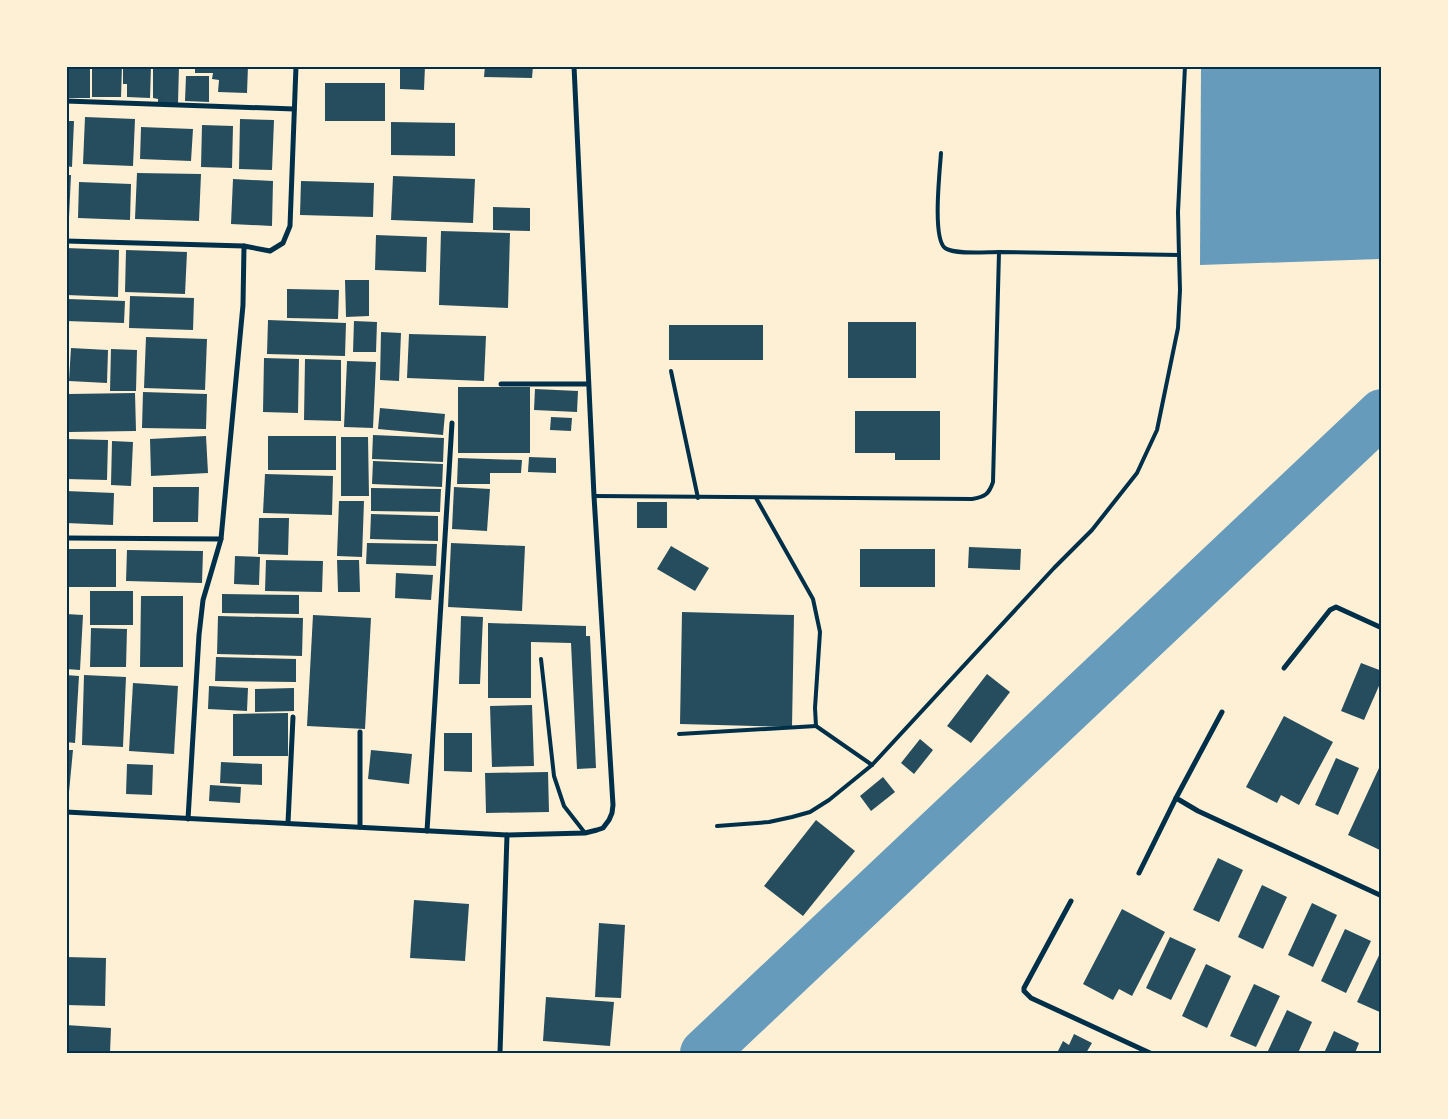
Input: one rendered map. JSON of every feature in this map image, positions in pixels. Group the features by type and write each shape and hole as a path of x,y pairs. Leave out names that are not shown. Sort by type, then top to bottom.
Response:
{"street":[{"path":"66,241 244,246 270,251 284,243 290,226 296,66"},
{"path":"66,812 507,835 585,833 603,828 612,813 612,805 588,384 574,66"},
{"path":"66,101 294,109"},
{"path":"188,818 203,600 221,539 243,305 244,246"},
{"path":"501,384 588,384"},
{"path":"427,831 452,423"},
{"path":"66,538 221,539"},
{"path":"1284,668 1330,610 1336,607 1382,628"},
{"path":"1139,873 1222,712"},
{"path":"288,823 293,717"},
{"path":"360,732 360,827"},
{"path":"1176,798 1198,811 1382,896"},
{"path":"500,1053 507,835"},
{"path":"1070,901 1024,988 1024,992 1032,998 1150,1053"}],"lane":[{"path":"717,826 769,822 810,812 829,800 872,765 1054,568 1092,530 1137,473 1157,430 1178,328 1180,290 1178,212 1185,66"},
{"path":"941,153 937,229 940,242 945,248 954,252 1179,255"},
{"path":"594,496 983,498 989,492 993,482 999,252"},
{"path":"671,371 698,498"},
{"path":"756,498 813,599 820,632 815,708 816,726"},
{"path":"542,659 554,776 564,806 585,833"},
{"path":"679,734 816,726 872,765"}],"water":[{"path":"1201,66 1382,66 1382,257 1380,259 1200,265"}],"building":[{"path":"66,66 90,66 90,98 66,98"},
{"path":"92,66 122,66 121,97 92,97"},
{"path":"123,66 151,66 150,98 127,97 127,84 123,84"},
{"path":"153,66 179,66 178,103 158,103 158,99 153,98"},
{"path":"195,66 248,66 247,93 218,92 219,80 212,79 213,73 195,73"},
{"path":"400,66 425,66 424,90 400,89"},
{"path":"485,66 533,66 532,78 484,77"},
{"path":"186,76 209,76 209,102 185,101"},
{"path":"325,83 385,83 385,121 325,121"},
{"path":"85,117 135,119 133,166 83,164"},
{"path":"240,119 274,120 272,170 239,169"},
{"path":"66,121 74,121 72,167 66,166"},
{"path":"391,122 455,123 455,156 391,155"},
{"path":"202,125 233,126 232,168 201,167"},
{"path":"141,127 193,129 191,161 140,159"},
{"path":"137,173 201,174 199,221 135,219"},
{"path":"66,175 71,175 69,218 66,218"},
{"path":"393,176 475,179 473,223 391,220"},
{"path":"233,179 273,181 272,226 231,224"},
{"path":"301,181 374,183 373,217 300,215"},
{"path":"79,182 131,184 130,220 78,218"},
{"path":"493,207 530,208 530,231 493,230"},
{"path":"441,231 510,233 508,308 439,305"},
{"path":"376,235 427,237 426,272 375,270"},
{"path":"66,248 119,250 118,297 66,295"},
{"path":"126,250 187,252 185,294 125,292"},
{"path":"345,280 369,280 369,316 346,317"},
{"path":"287,289 339,290 338,319 287,318"},
{"path":"130,296 194,298 193,330 129,328"},
{"path":"68,299 125,301 124,323 66,321"},
{"path":"268,320 346,323 345,356 267,354"},
{"path":"354,321 377,322 376,352 353,352"},
{"path":"848,322 916,322 916,378 848,378"},
{"path":"669,325 763,325 763,360 669,360"},
{"path":"381,332 401,333 399,381 380,380"},
{"path":"409,334 486,336 484,381 407,378"},
{"path":"146,337 207,339 205,390 144,388"},
{"path":"71,348 108,350 107,383 69,381"},
{"path":"111,349 137,350 136,391 110,391"},
{"path":"264,358 299,359 298,413 263,412"},
{"path":"305,359 341,360 341,421 304,420"},
{"path":"347,361 376,362 373,428 344,427"},
{"path":"458,387 530,387 530,453 458,453"},
{"path":"535,389 578,391 577,412 534,410"},
{"path":"143,392 207,394 206,429 142,428"},
{"path":"135,393 136,431 69,432 69,394"},
{"path":"380,408 445,414 443,435 378,429"},
{"path":"855,411 940,411 940,460 895,460 895,453 855,453"},
{"path":"551,417 572,418 571,431 550,430"},
{"path":"373,435 444,438 443,462 372,459"},
{"path":"206,436 208,473 151,476 150,439"},
{"path":"268,436 336,436 336,470 268,470"},
{"path":"341,437 368,437 369,496 341,496"},
{"path":"66,439 108,440 107,480 66,479"},
{"path":"112,441 133,442 131,486 111,485"},
{"path":"529,457 556,458 556,473 528,472"},
{"path":"458,458 522,460 521,473 490,473 490,484 457,484"},
{"path":"373,461 443,464 442,487 372,484"},
{"path":"265,474 333,476 332,515 263,513"},
{"path":"153,487 199,487 198,522 153,522"},
{"path":"454,487 490,489 487,531 452,529"},
{"path":"371,488 441,489 440,512 371,511"},
{"path":"66,491 114,493 113,525 66,523"},
{"path":"339,501 364,501 362,557 337,556"},
{"path":"637,502 667,502 667,528 637,528"},
{"path":"371,514 438,516 438,541 370,539"},
{"path":"259,518 289,518 288,555 258,554"},
{"path":"367,543 437,544 436,566 366,564"},
{"path":"451,543 525,546 522,611 448,607"},
{"path":"671,546 709,568 695,591 657,569"},
{"path":"969,547 1021,549 1020,570 968,568"},
{"path":"66,549 116,549 116,587 66,587"},
{"path":"860,549 935,549 935,587 860,587"},
{"path":"127,550 203,551 202,583 126,581"},
{"path":"235,556 260,557 259,585 234,584"},
{"path":"266,560 323,561 322,592 265,591"},
{"path":"337,560 359,560 360,592 338,592"},
{"path":"396,573 433,575 431,600 395,598"},
{"path":"90,591 133,591 133,625 90,625"},
{"path":"222,594 299,595 299,614 222,613"},
{"path":"141,596 183,596 183,667 140,667"},
{"path":"682,612 794,615 792,727 680,724"},
{"path":"66,614 83,615 80,670 66,669"},
{"path":"313,615 371,618 365,729 307,726"},
{"path":"218,616 303,618 302,656 217,654"},
{"path":"461,616 483,617 480,684 459,684"},
{"path":"488,623 586,626 586,636 590,636 596,768 577,769 571,643 531,642 531,698 488,698"},
{"path":"91,628 127,629 126,667 90,667"},
{"path":"216,657 296,659 296,682 215,681"},
{"path":"1361,663 1382,671 1382,679 1364,720 1341,711"},
{"path":"987,674 1010,692 971,743 947,726"},
{"path":"66,675 79,676 75,743 66,742"},
{"path":"84,675 126,677 123,747 82,745"},
{"path":"133,683 178,686 174,754 129,751"},
{"path":"209,686 248,688 247,711 208,709"},
{"path":"294,688 294,711 255,712 255,689"},
{"path":"532,705 534,766 492,767 490,706"},
{"path":"288,713 288,756 233,756 233,714"},
{"path":"1284,716 1333,742 1299,805 1281,795 1277,803 1246,787"},
{"path":"444,733 472,733 472,772 444,771"},
{"path":"920,739 933,750 914,774 901,763"},
{"path":"66,750 73,750 69,792 66,792"},
{"path":"371,750 412,754 409,784 368,779"},
{"path":"1336,758 1359,768 1338,815 1315,805"},
{"path":"221,762 262,764 262,785 220,783"},
{"path":"127,764 153,765 152,795 126,794"},
{"path":"1379,768 1382,769 1382,851 1348,835"},
{"path":"548,772 549,812 486,813 485,773"},
{"path":"883,777 895,792 871,811 860,796"},
{"path":"210,785 241,787 240,803 209,801"},
{"path":"816,820 855,851 803,916 764,886"},
{"path":"1218,858 1243,870 1219,922 1193,910"},
{"path":"1262,885 1287,897 1263,949 1238,937"},
{"path":"414,900 469,904 465,961 410,958"},
{"path":"1312,903 1337,915 1313,967 1288,955"},
{"path":"1122,909 1165,932 1132,996 1119,989 1113,1000 1083,984"},
{"path":"599,923 625,925 621,998 595,997"},
{"path":"1345,929 1371,941 1346,993 1321,981"},
{"path":"1170,937 1196,949 1171,1000 1146,988"},
{"path":"1382,949 1382,1013 1357,1002"},
{"path":"66,957 106,958 105,1006 66,1005"},
{"path":"1206,964 1231,976 1207,1028 1182,1016"},
{"path":"1254,984 1280,996 1256,1047 1230,1036"},
{"path":"546,997 614,1002 610,1046 543,1041"},
{"path":"1287,1010 1312,1022 1298,1053 1267,1053"},
{"path":"66,1025 111,1028 110,1053 66,1053"},
{"path":"1334,1031 1359,1043 1355,1053 1324,1053"},
{"path":"1074,1034 1092,1043 1086,1053 1057,1053 1063,1041 1069,1045"}],"waterway":[{"path":"704,1053 1382,413"}]}
